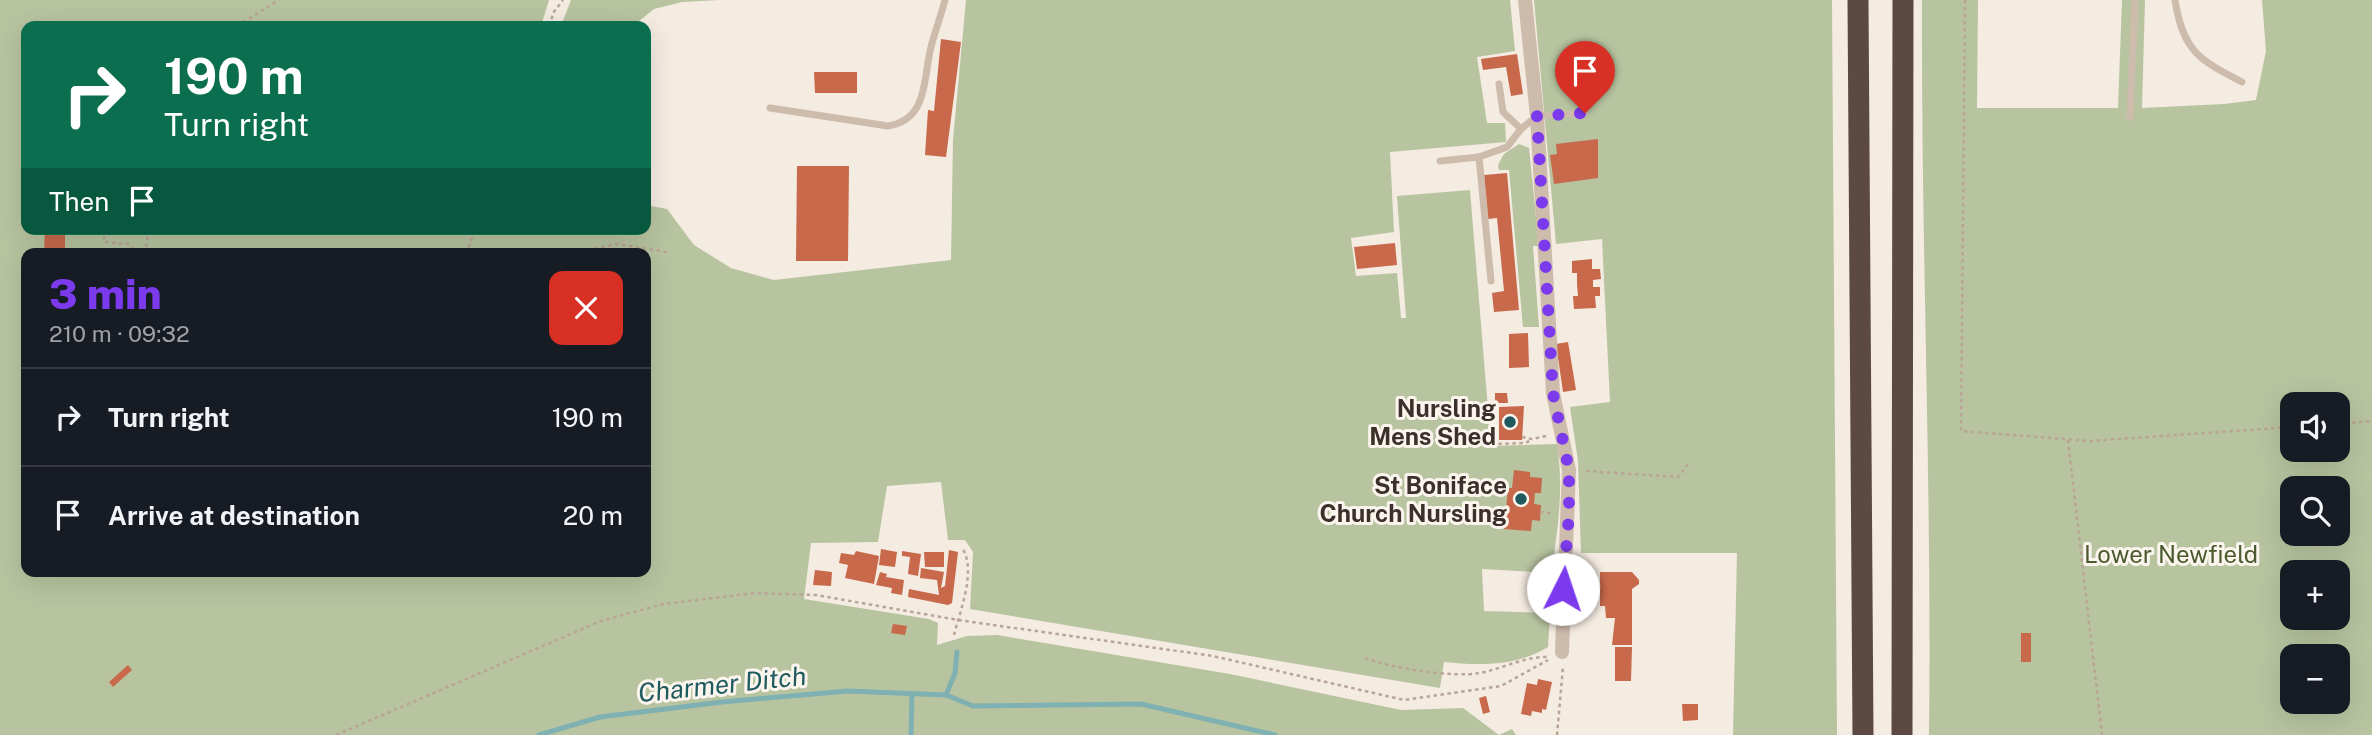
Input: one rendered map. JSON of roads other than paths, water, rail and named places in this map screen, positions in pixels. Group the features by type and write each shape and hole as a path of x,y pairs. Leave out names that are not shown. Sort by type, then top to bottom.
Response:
{"highway":[{"path":"1858,0 1863,735"},
{"path":"1902,735 1903,0"}],"street":[{"path":"1525,0 1537,116 1553,393 1569,470 1562,652"}],"lane":[{"path":"770,108 888,126 903,123 919,104 927,82 930,49 944,0"},
{"path":"2130,117 2135,0"},
{"path":"2175,0 2178,20 2193,51 2201,60 2242,82"},
{"path":"1499,84 1503,112 1521,130"},
{"path":"1440,161 1479,157 1507,147 1537,116 1585,113"},
{"path":"1479,157 1491,281"}],"waterway":[{"path":"946,695 955,673 957,652"},
{"name":"Charmer Ditch","path":"539,735 600,717 722,702 848,691 946,695 973,706 1141,704 1275,735"},
{"name":"Charmer Ditch","path":"911,735 912,694"}],"place":[{"name":"Nursling Mens Shed","path":"1510,422"},
{"name":"St Boniface Church Nursling","path":"1521,499"}],"park label":[{"name":"Lower Newfield","path":"2171,554"}]}
